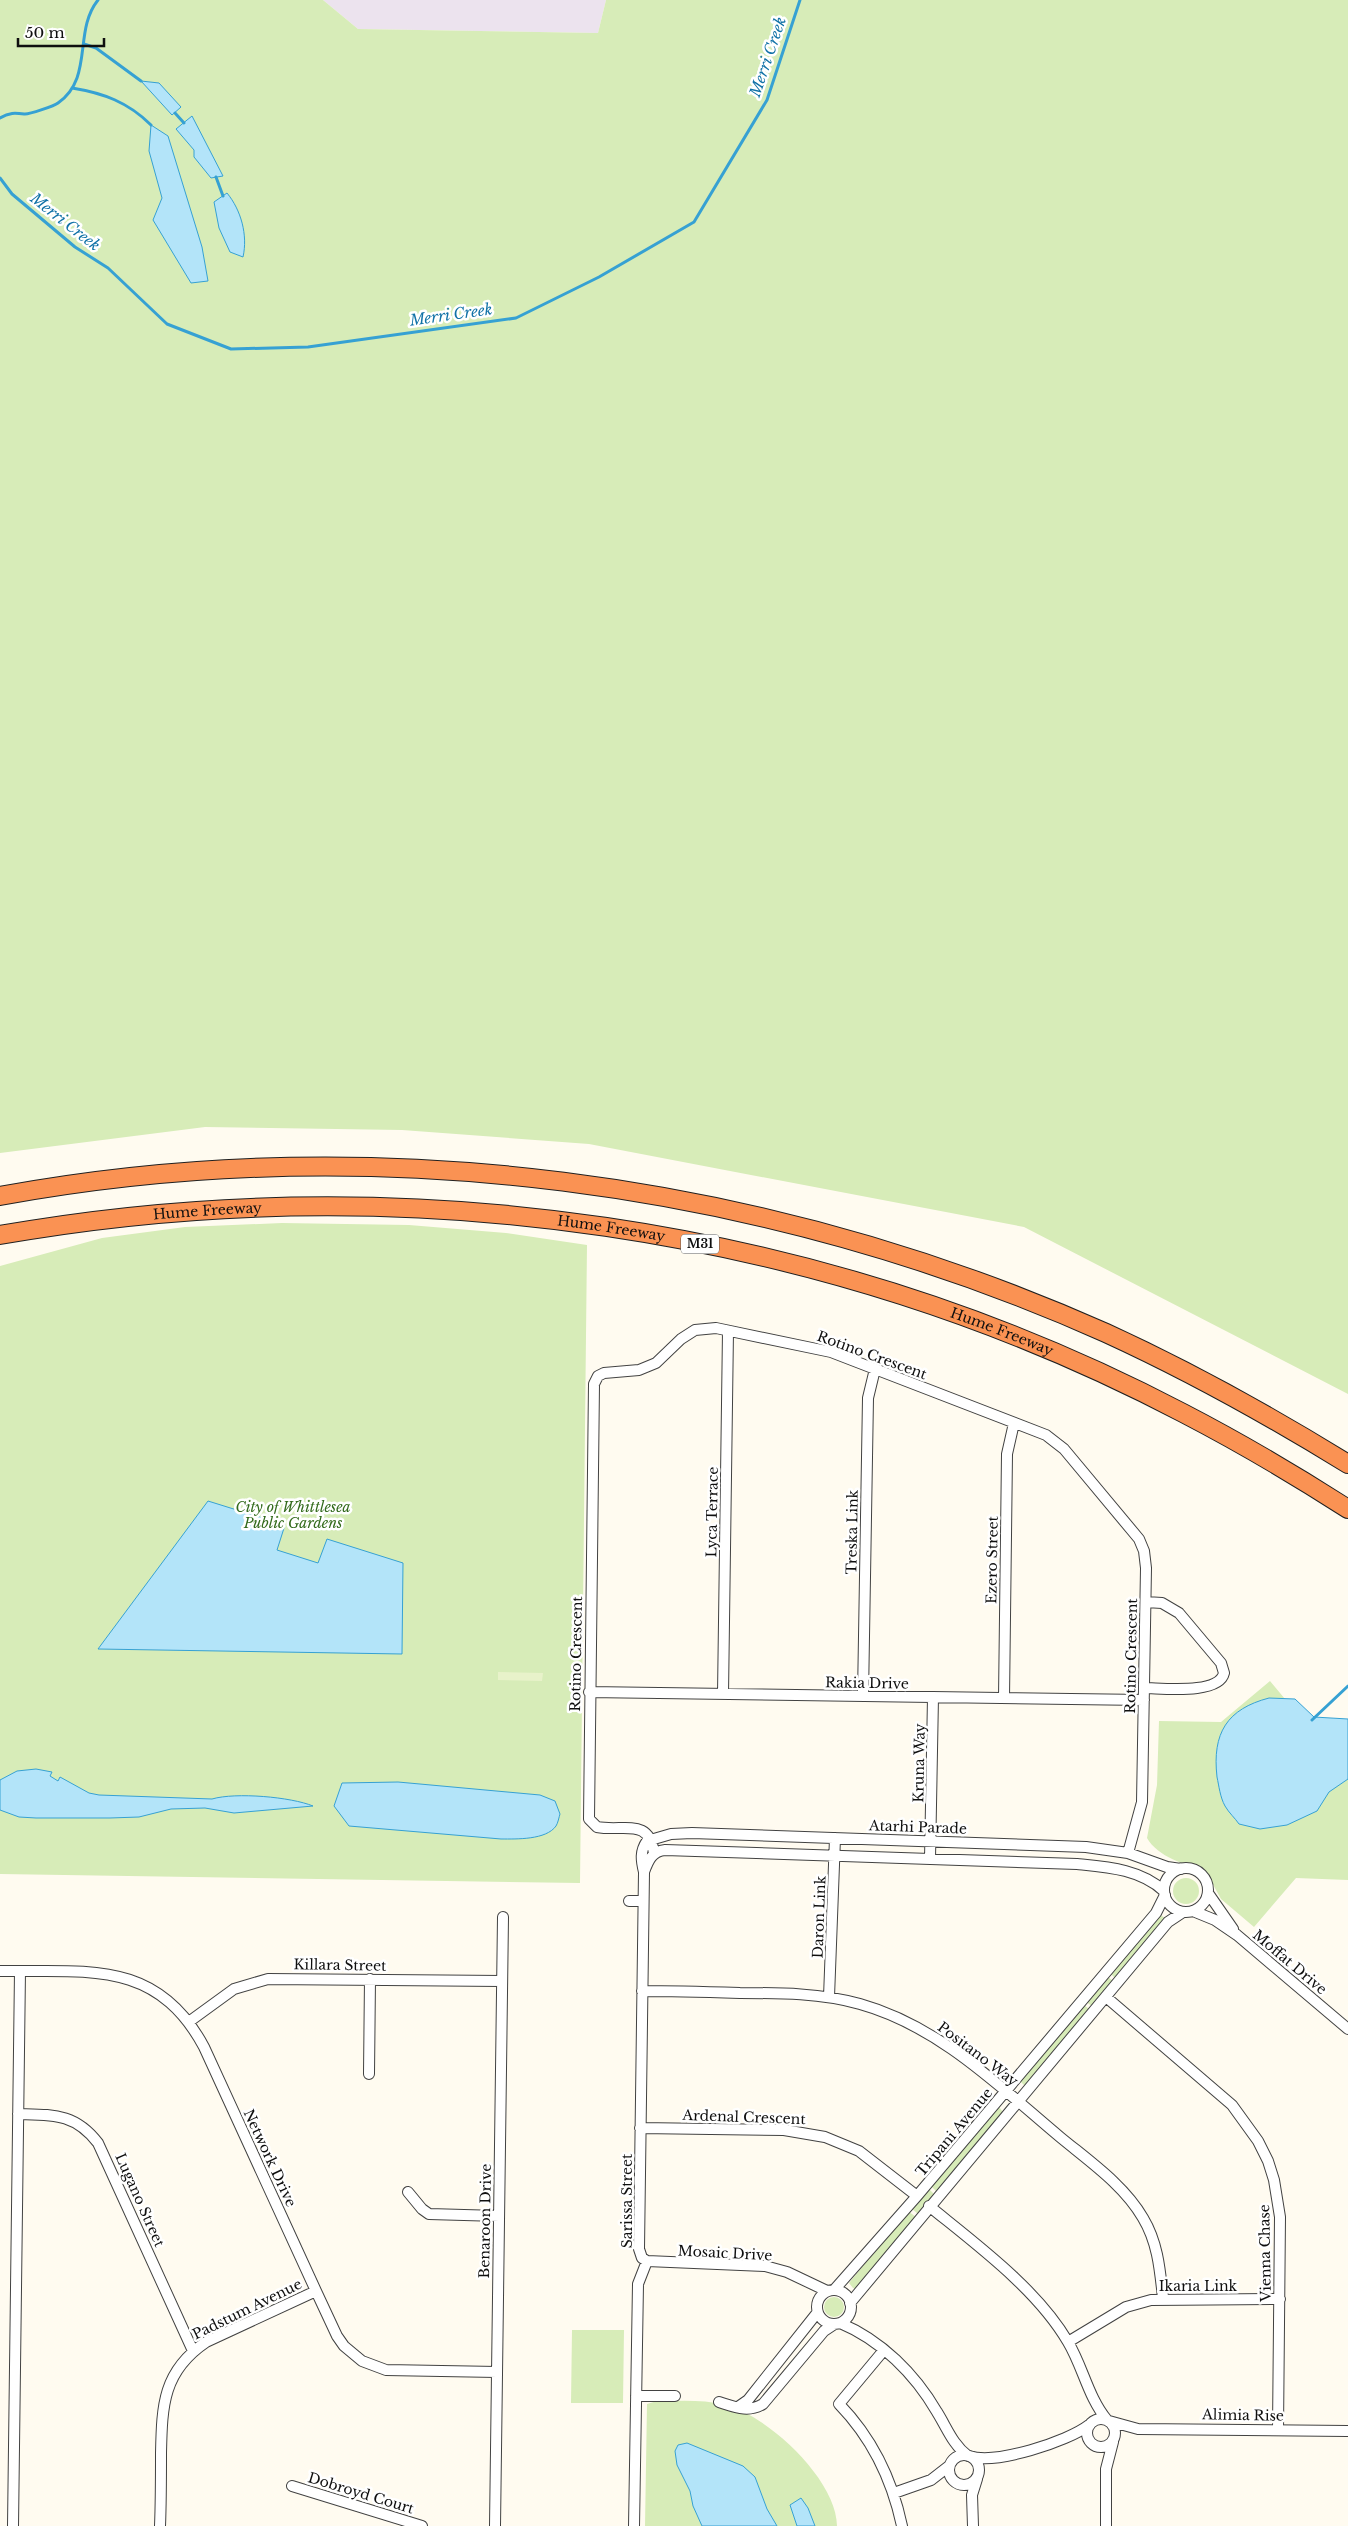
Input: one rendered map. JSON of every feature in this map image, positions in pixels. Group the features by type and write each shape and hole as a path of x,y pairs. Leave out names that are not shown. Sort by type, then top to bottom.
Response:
{"highway":[{"path":"0,1196 113,1179 190,1173 354,1167 497,1175 658,1196 819,1232 974,1280 1115,1338 1234,1397 1348,1464"},
{"name":"Hume Freeway","path":"0,1235 68,1224 198,1210 356,1206 443,1209 523,1216 604,1226 684,1240 840,1277 970,1320 1035,1345 1184,1413 1348,1509"}],"street":[{"name":"Rotino Crescent","path":"648,1841 638,1838 624,1829 598,1827 590,1822 588,1805 589,1692 594,1392 596,1380 604,1372 630,1372 648,1367 663,1358 681,1339 695,1330 710,1328 815,1348 1046,1435 1059,1443 1139,1539 1146,1559 1142,1802 1128,1853"},
{"name":"Lyca Terrace","path":"723,1694 728,1331"},
{"name":"Treska Link","path":"863,1696 868,1398 875,1369"},
{"name":"Ezero Street","path":"1004,1698 1007,1454 1014,1423"},
{"path":"1144,1688 1203,1687 1217,1684 1224,1673 1221,1663 1180,1613 1162,1603 1146,1602"},
{"name":"Rakia Drive","path":"589,1692 1144,1700"},
{"name":"Kruna Way","path":"930,1859 932,1841 933,1697"},
{"name":"Atarhi Parade","path":"648,1841 681,1833 1086,1847 1128,1853 1167,1867 1181,1868"},
{"name":"Daron Link","path":"829,1997 835,1838"},
{"path":"648,1841 654,1854 671,1850 1094,1866 1140,1875 1155,1883 1164,1893 1171,1906 1188,1912 1203,1904 1208,1893 1208,1886 1201,1874 1195,1870 1181,1868 1169,1876 1164,1893"},
{"name":"Sarissa Street","path":"634,2526 638,2284 647,2261 642,2258 639,2248 644,1872 641,1861 648,1841"},
{"name":"Sarissa Street","path":"644,1872 654,1854"},
{"name":"Tripani Avenue","path":"830,2291 917,2196 1006,2092 1156,1913 1164,1893"},
{"name":"Moffat Drive","path":"1208,1893 1237,1935"},
{"path":"629,1901 643,1901"},
{"name":"Tripani Avenue","path":"851,2306 929,2206 1168,1922 1188,1912"},
{"name":"Moffat Drive","path":"1188,1912 1214,1920 1237,1935 1348,2029"},
{"name":"Benaroon Drive","path":"495,2526 503,1917"},
{"name":"Network Drive","path":"0,1971 92,1973 134,1980 170,2000 190,2021 204,2046 316,2291 337,2336 344,2346 353,2355 374,2367 398,2371 497,2372"},
{"path":"13,2526 20,1971"},
{"name":"Killara Street","path":"190,2021 234,1989 258,1981 281,1978 502,1982"},
{"path":"369,2074 370,1979"},
{"name":"Positano Way","path":"642,1991 784,1993 829,1997 888,2013 928,2033 956,2051 1018,2101 1117,2185 1136,2206 1156,2246 1163,2298"},
{"name":"Vienna Chase","path":"1106,1997 1218,2091 1246,2122 1268,2161 1278,2199 1281,2235 1278,2430"},
{"name":"Lugano Street","path":"18,2114 56,2115 71,2119 90,2132 98,2143 193,2351"},
{"name":"Ardenal Crescent","path":"640,2128 784,2130 825,2137 859,2151 917,2196"},
{"path":"408,2192 422,2209 429,2214 499,2216"},
{"path":"929,2206 1034,2297 1068,2342 1093,2398 1116,2432 1106,2469 1106,2526"},
{"name":"Mosaic Drive","path":"647,2261 655,2263 765,2266 787,2272 799,2279 830,2291"},
{"name":"Mosaic Drive","path":"799,2279 817,2302"},
{"name":"Padstum Avenue","path":"160,2526 164,2402 173,2376 193,2351 217,2336 316,2291"},
{"path":"870,2338 844,2294 830,2291 817,2302 817,2313 823,2321 836,2324 870,2338 884,2350 924,2393 950,2436 979,2467 971,2507 973,2526"},
{"name":"Ikaria Link","path":"1068,2342 1126,2307 1163,2298 1280,2299"},
{"path":"719,2402 748,2410 763,2404 822,2333 847,2318 851,2306"},
{"path":"738,2407 748,2400 817,2313"},
{"path":"884,2350 839,2404 872,2445 894,2493 902,2526"},
{"path":"636,2396 674,2396"},
{"path":"1093,2398 1087,2434 1106,2469"},
{"path":"894,2493 931,2480 958,2456 985,2459 1001,2458 1066,2438 1098,2419 1108,2420"},
{"name":"Alimia Rise","path":"1108,2420 1138,2428 1348,2431"},
{"name":"Alimia Rise","path":"1113,2441 1138,2428"},
{"path":"950,2436 949,2473 971,2507"},
{"path":"1066,2438 1105,2447 1113,2441"},
{"path":"931,2480 968,2485 986,2468 1001,2458"},
{"name":"Dobroyd Court","path":"292,2486 422,2526"}],"shaded area":[{"path":"323,0 606,0 598,33 358,29"}],"green space":[{"path":"0,0 323,0 358,29 598,33 606,0 1348,0 1348,1394 1024,1227 589,1144 402,1130 205,1127 0,1153"},
{"name":"City of Whittlesea Public Gardens","path":"282,1223 409,1225 506,1233 587,1245 580,1883 0,1874 0,1266 102,1238 185,1227"},
{"path":"498,1672 543,1673 542,1681 498,1680"},
{"path":"1270,1681 1320,1741 1348,1758 1348,1880 1296,1878 1254,1927 1221,1899 1205,1870 1181,1863 1165,1855 1152,1845 1147,1838 1157,1785 1159,1721 1221,1722"},
{"path":"1186,1878 1195,1882 1199,1891 1195,1900 1186,1904 1177,1900 1173,1891 1177,1882"},
{"path":"1159,1914 1165,1918 1115,1978 1110,1973"},
{"path":"1107,1976 1114,1982 1093,2007 1085,2001"},
{"path":"1083,2004 1090,2010 1026,2087 1020,2081"},
{"path":"999,2107 1003,2112 936,2191 930,2185"},
{"path":"928,2188 935,2195 918,2214 911,2208"},
{"path":"908,2211 916,2217 856,2289 853,2288 849,2283"},
{"path":"834,2297 841,2300 844,2307 841,2314 834,2317 827,2314 824,2307 827,2300"},
{"path":"572,2330 624,2330 623,2403 571,2403"},
{"path":"657,2401 717,2403 743,2411 761,2422 780,2436 813,2470 826,2489 834,2508 837,2526 645,2526 647,2404"}],"water":[{"path":"141,81 159,83 181,107 172,115"},
{"path":"192,116 223,176 211,178 194,157 194,150 176,129"},
{"path":"151,125 168,136 202,247 208,281 191,283 153,220 162,198 149,151"},
{"path":"227,193 240,215 242,223 245,240 243,257 230,252 219,228 214,202"},
{"path":"208,1501 285,1525 277,1550 318,1563 327,1539 403,1563 402,1654 98,1649"},
{"path":"1269,1698 1295,1699 1314,1717 1348,1719 1348,1779 1329,1792 1317,1811 1287,1825 1260,1829 1239,1824 1223,1803 1217,1777 1216,1761 1220,1736 1225,1725 1242,1709"},
{"path":"36,1769 52,1772 50,1776 58,1781 60,1777 89,1793 99,1795 212,1799 235,1796 263,1796 291,1800 313,1806 234,1813 205,1808 171,1809 139,1817 110,1818 19,1817 0,1810 0,1780 17,1771"},
{"path":"398,1782 540,1795 555,1801 560,1814 556,1826 545,1834 531,1838 501,1839 349,1826 334,1806 342,1783"},
{"path":"687,2443 743,2466 755,2477 767,2509 777,2526 702,2526 693,2506 690,2491 677,2465 675,2451 678,2445"},
{"path":"801,2498 808,2508 815,2526 797,2526 790,2505"}],"waterway":[{"path":"0,118 9,114 28,114 47,108 58,103 69,93 76,81 80,68 86,26 98,0"},
{"name":"Merri Creek","path":"0,178 12,194 75,247 108,268 167,324 231,349 308,347 516,318 599,277 694,222 767,100 800,0"},
{"path":"84,44 96,48 141,81"},
{"path":"72,88 114,100 133,110 151,125"},
{"path":"175,113 184,123"},
{"path":"216,177 223,196"},
{"path":"1312,1720 1348,1686"}]}
